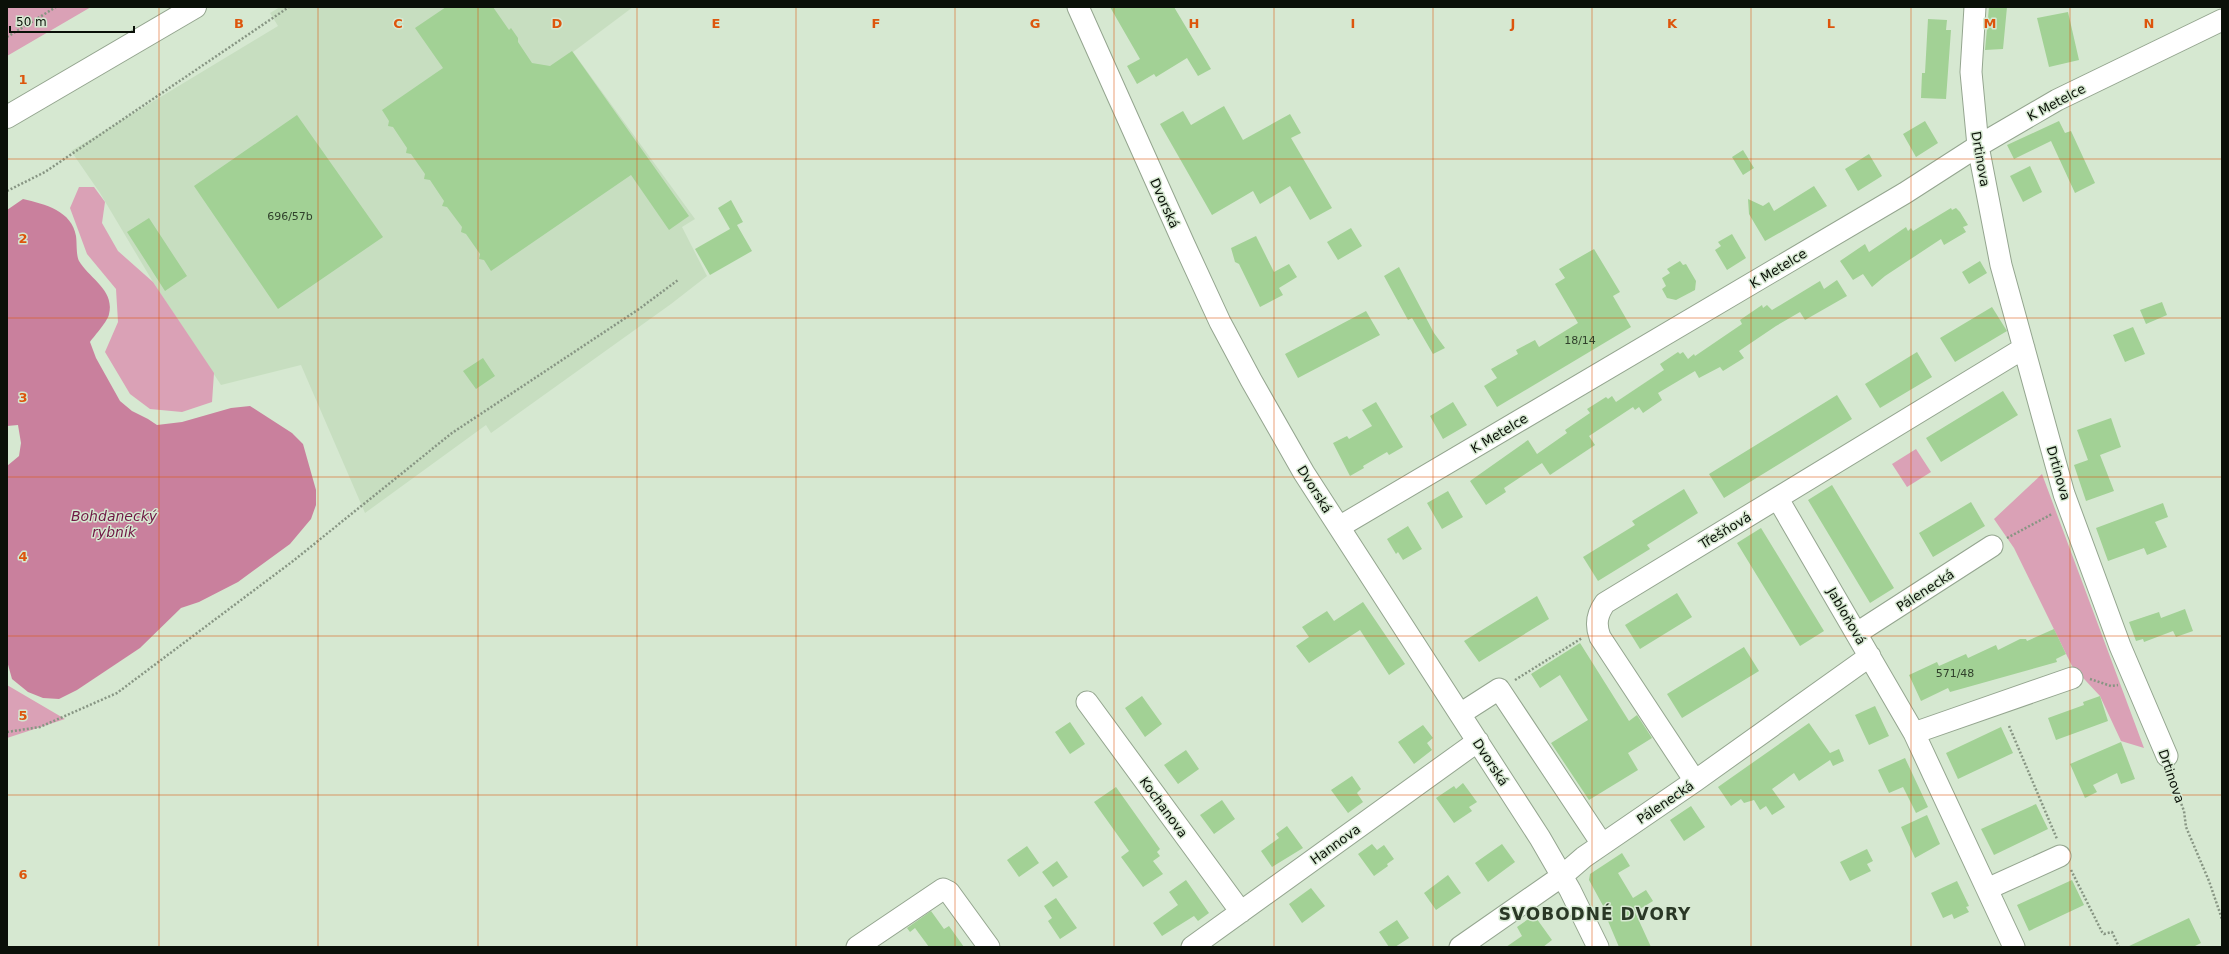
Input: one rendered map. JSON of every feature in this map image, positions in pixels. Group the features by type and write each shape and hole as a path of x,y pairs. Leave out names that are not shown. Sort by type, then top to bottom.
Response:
{"main road":[{"path":"7,117 195,7"}],"street":[{"name":"Dvorská","path":"1078,7 1220,322 1271,417 1339,527 1478,741 1562,876 1598,947"},
{"name":"Drtinova","path":"1975,7 1970,72 1978,146 2002,265 2067,502 2120,646 2167,756"},
{"name":"K Metelce","path":"1339,527 1905,192 1978,146 2057,100 2222,20"},
{"name":"Třešňová","path":"1598,628 1599,611 1611,598 1778,499 2024,348"},
{"name":"Jabloňová","path":"1778,499 1914,733 2014,947"},
{"name":"Pálenecká","path":"1857,633 1992,546"},
{"path":"1598,628 1600,637 1695,781"},
{"name":"Pálenecká","path":"1460,947 1562,876 1602,844 1695,781 1870,656"},
{"path":"1914,733 2072,678"},
{"path":"1460,714 1499,690 1602,844"},
{"name":"Kochanova","path":"1087,702 1241,912"},
{"name":"Hannova","path":"1192,947 1478,741"},
{"path":"1987,889 2060,856"},
{"path":"857,947 941,890 949,892 989,947"}],"path":[{"path":"7,37 56,7"},
{"path":"7,191 45,172 289,7"},
{"path":"7,732 40,727 117,693 293,561 452,433 639,309 678,280"},
{"path":"1992,546 2035,524 2067,502"},
{"path":"1499,690 1598,628"},
{"path":"2072,678 2085,677 2112,686 2128,685 2136,682"},
{"name":"Drtinova","path":"2167,756 2166,764 2184,811 2186,827 2209,881 2222,919"}],"shaded area":[{"path":"7,7 91,7 7,56"},
{"path":"280,7 633,7 573,52 695,219 682,227 707,276 671,304 491,433 486,425 365,513 301,365 221,385 153,282 100,193 71,151 278,26 270,13"},
{"path":"79,187 94,187 105,202 102,223 118,251 153,282 214,373 212,402 182,412 150,409 130,394 105,352 118,322 116,289 87,254 70,208"},
{"path":"1916,449 1931,472 1907,487 1892,464"},
{"path":"2042,474 2144,748 2121,741 2100,696 2072,666 2014,548 1994,519"},
{"path":"7,685 65,719 7,738"}],"water":[{"name":"Bohdanecký rybník","path":"23,199 48,206 69,220 76,236 79,261 105,291 110,306 109,314 104,324 90,342 96,358 120,401 132,411 157,425 182,422 231,408 250,406 292,433 303,444 316,490 316,505 311,519 290,544 238,582 199,602 181,608 140,648 77,690 59,699 43,698 28,692 12,679 7,661 7,466 19,456 21,443 18,425 7,426 7,210"}],"building":[{"path":"446,7 493,7 509,30 511,28 518,38 518,42 532,63 550,66 572,51 689,216 669,230 631,175 491,271 484,260 479,259 480,254 466,234 461,232 462,227 447,207 442,206 444,201 430,180 424,179 425,174 411,154 406,153 407,148 393,127 388,126 389,121 382,110 443,68 415,28"},
{"path":"1110,7 1174,7 1211,69 1198,76 1187,58 1156,77 1154,74 1137,84 1127,66 1140,59"},
{"path":"1989,7 2007,7 2003,49 1985,50"},
{"path":"2068,12 2079,60 2049,67 2037,18"},
{"path":"1928,19 1947,20 1946,30 1951,30 1946,99 1921,98 1922,73 1925,73"},
{"path":"1224,106 1243,140 1290,114 1301,133 1291,138 1332,208 1310,220 1290,186 1260,204 1253,191 1212,215 1160,124 1183,111 1191,125"},
{"path":"297,115 383,237 278,309 194,186"},
{"path":"1925,121 1938,143 1916,157 1903,134"},
{"path":"2059,121 2065,133 2071,131 2095,183 2075,193 2051,141 2014,159 2007,145"},
{"path":"1743,150 1754,168 1743,175 1732,157"},
{"path":"1869,154 1882,176 1858,191 1845,169"},
{"path":"2030,166 2042,192 2023,202 2010,176"},
{"path":"1814,186 1827,206 1765,241 1749,214 1748,199 1763,206 1769,202 1774,211"},
{"path":"731,200 743,222 737,225 752,251 710,275 695,249 730,229 718,208"},
{"path":"1951,208 1952,210 1956,208 1960,212 1968,225 1963,227 1966,232 1944,245 1941,239 1885,276 1872,287 1863,274 1853,280 1840,261 1865,244 1869,252 1906,227 1908,231 1911,228 1913,231"},
{"path":"149,218 187,276 165,291 127,232"},
{"path":"1351,228 1362,246 1338,260 1327,242"},
{"path":"1732,234 1746,258 1727,270 1715,250 1721,246 1718,242"},
{"path":"1256,236 1274,272 1289,264 1297,277 1279,288 1283,295 1260,307 1239,264 1235,262 1231,248"},
{"path":"1594,249 1620,292 1613,296 1631,327 1497,407 1484,386 1497,378 1491,369 1518,354 1516,350 1535,340 1539,347 1578,323 1555,284 1565,278 1559,269"},
{"path":"1680,261 1683,265 1686,264 1696,281 1695,290 1676,300 1667,298 1662,289 1666,286 1662,278 1670,273 1667,269"},
{"path":"1980,261 1987,273 1969,284 1962,272"},
{"path":"1399,267 1434,333 1445,348 1433,354 1412,318 1408,320 1384,276"},
{"path":"1837,280 1847,296 1805,320 1800,312 1776,326 1739,351 1744,358 1723,371 1720,367 1699,378 1695,371 1658,393 1662,400 1643,413 1639,407 1635,410 1633,407 1589,436 1595,445 1550,475 1542,463 1504,488 1506,492 1486,505 1470,481 1528,440 1537,454 1567,433 1565,430 1590,413 1587,409 1606,397 1608,399 1612,396 1616,402 1664,370 1660,364 1678,352 1680,354 1683,352 1688,359 1694,354 1695,356 1742,324 1740,320 1762,305 1763,308 1767,305 1772,310 1820,281 1824,289"},
{"path":"2162,302 2167,315 2146,324 2140,310"},
{"path":"1992,307 2007,331 1955,362 1940,338"},
{"path":"1366,311 1380,335 1298,378 1285,354"},
{"path":"2133,327 2145,354 2125,362 2113,335"},
{"path":"1917,352 1932,377 1880,408 1865,384"},
{"path":"483,358 495,376 476,389 463,371"},
{"path":"2003,391 2018,415 1941,462 1926,438"},
{"path":"1837,395 1852,419 1724,498 1709,474"},
{"path":"1376,402 1403,447 1389,455 1387,452 1363,466 1364,468 1350,476 1333,443 1347,436 1349,439 1372,426 1362,410"},
{"path":"1453,402 1467,425 1443,439 1430,416"},
{"path":"2111,418 2121,447 2100,455 2114,491 2086,501 2074,465 2088,460 2077,430"},
{"path":"1832,485 1894,588 1870,603 1808,500"},
{"path":"1684,489 1698,513 1647,545 1650,549 1598,581 1583,557 1635,525 1632,521"},
{"path":"1448,491 1463,517 1442,529 1427,503"},
{"path":"1971,502 1985,526 1933,557 1919,533"},
{"path":"2163,503 2168,517 2155,522 2167,547 2147,555 2144,548 2108,561 2096,528"},
{"path":"1408,526 1422,549 1403,560 1398,552 1396,554 1387,539"},
{"path":"1761,528 1824,631 1800,646 1737,543"},
{"path":"1677,593 1692,617 1640,649 1625,625"},
{"path":"1537,596 1549,619 1479,662 1464,641"},
{"path":"1363,602 1405,664 1389,675 1360,630 1309,663 1296,646 1309,637 1302,627 1327,611 1334,621"},
{"path":"2185,609 2193,631 2176,637 2173,631 2144,642 2143,639 2136,641 2129,622 2159,612 2161,618"},
{"path":"2054,629 2066,654 2056,659 2057,662 1950,692 1948,688 1921,701 1909,675 1937,662 1939,666 1966,654 1968,658 1996,645 1998,650 2020,639 2026,639 2027,641"},
{"path":"1580,643 1629,721 1637,715 1652,738 1628,753 1638,770 1589,800 1551,743 1588,720 1560,675 1540,688 1531,674"},
{"path":"1744,647 1759,671 1682,718 1667,694"},
{"path":"1142,696 1162,724 1145,737 1125,708"},
{"path":"2100,696 2108,721 2056,740 2048,718 2084,705 2083,702"},
{"path":"1875,706 1889,736 1869,745 1855,715"},
{"path":"1070,722 1085,744 1070,754 1055,732"},
{"path":"1809,723 1830,753 1839,749 1844,761 1833,766 1830,760 1799,781 1794,773 1772,789 1785,807 1772,815 1766,806 1760,810 1754,800 1744,803 1741,799 1731,806 1718,787"},
{"path":"1423,725 1433,738 1427,743 1432,750 1414,764 1398,742"},
{"path":"2001,727 2013,753 1958,779 1946,753"},
{"path":"2121,742 2135,779 2121,784 2117,773 2093,785 2097,792 2085,798 2070,764"},
{"path":"1186,750 1199,769 1178,784 1164,765"},
{"path":"1905,758 1928,807 1916,813 1903,787 1889,793 1878,770"},
{"path":"1352,776 1361,789 1357,793 1363,802 1348,813 1331,790"},
{"path":"1463,783 1477,802 1469,807 1472,811 1454,823 1436,798 1454,786 1456,789"},
{"path":"1116,787 1160,849 1157,852 1160,856 1153,861 1163,874 1143,887 1121,857 1129,851 1094,802"},
{"path":"1222,800 1235,819 1214,834 1200,815"},
{"path":"2036,804 2048,829 1994,855 1981,829"},
{"path":"1691,806 1705,827 1684,841 1670,820"},
{"path":"1927,815 1940,844 1915,858 1901,827"},
{"path":"1287,826 1303,848 1272,867 1261,851 1279,838 1276,834"},
{"path":"1372,844 1377,850 1384,845 1394,859 1387,864 1388,866 1374,876 1358,854"},
{"path":"1502,844 1515,862 1488,882 1475,863"},
{"path":"1027,846 1039,863 1019,877 1007,860"},
{"path":"1867,849 1873,861 1867,864 1871,871 1850,881 1840,862"},
{"path":"1622,853 1630,866 1618,873 1633,898 1646,890 1653,901 1635,912 1651,947 1619,947 1605,914 1607,913 1589,880 1590,874"},
{"path":"1057,861 1068,877 1053,887 1042,872"},
{"path":"1448,875 1461,893 1436,910 1424,893"},
{"path":"1186,880 1209,913 1198,921 1194,916 1162,936 1153,923 1178,905 1169,892"},
{"path":"2072,880 2084,905 2029,931 2017,905"},
{"path":"1957,881 1969,906 1966,907 1969,912 1954,919 1952,914 1943,918 1931,893"},
{"path":"1311,888 1325,906 1302,923 1289,904"},
{"path":"1056,898 1077,928 1060,939 1048,921 1052,918 1044,906"},
{"path":"931,911 944,929 949,926 964,947 929,947 915,928 910,932 907,928"},
{"path":"1534,915 1552,940 1543,947 1506,947 1522,936 1517,927"},
{"path":"2189,918 2201,943 2193,947 2127,947"},
{"path":"1397,920 1409,938 1395,947 1389,947 1379,932"}],"district":[{"name":"SVOBODNÉ DVORY","path":"1595,914"}]}
